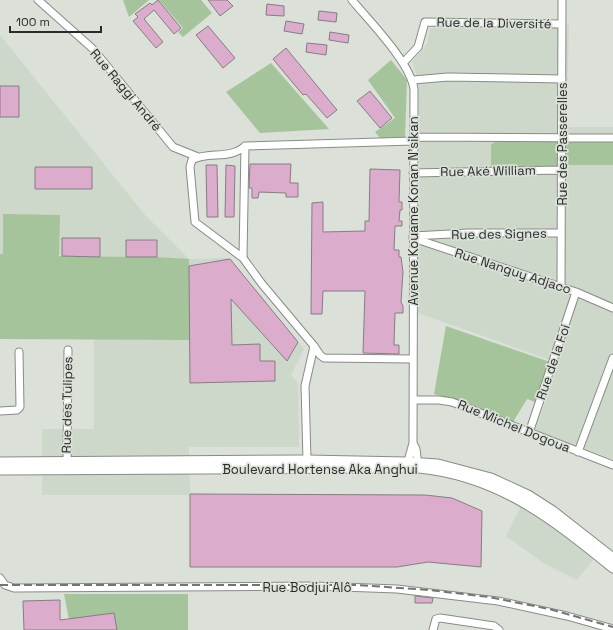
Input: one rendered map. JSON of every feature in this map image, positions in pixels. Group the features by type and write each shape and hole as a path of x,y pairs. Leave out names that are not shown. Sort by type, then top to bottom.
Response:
{"main road":[{"name":"Boulevard Hortense Aka Anghui","path":"0,462 308,460 407,465"},
{"name":"Boulevard Hortense Aka Anghui","path":"0,470 407,465 455,468 507,485 553,511 613,558"},
{"name":"Boulevard Hortense Aka Anghui","path":"418,465 466,477 509,493 567,530 613,568"}],"street":[{"name":"Rue Raggi André","path":"38,0 93,48 173,147 198,157"},
{"name":"Avenue Kouame Konan N'sikan","path":"352,0 403,63 413,80 413,443 407,465"},
{"name":"Rue des Passerelles","path":"561,287 562,0"},
{"name":"Rue de la Diversité","path":"403,63 418,47 425,22 562,24"},
{"path":"413,80 448,77 562,79"},
{"path":"412,359 324,358 320,355 262,284 243,258 195,222 190,167 192,160 198,157 240,151 245,146 413,139 613,138"},
{"path":"243,258 245,146"},
{"name":"Rue Aké William","path":"413,173 562,170"},
{"name":"Rue des Signes","path":"413,237 469,233 562,233"},
{"name":"Rue Nanguy Adjaco","path":"413,237 576,292 613,308"},
{"name":"Rue de la Foi","path":"529,432 576,292"},
{"path":"308,460 305,386 314,346"},
{"name":"Rue des Tulipes","path":"67,461 68,350"},
{"path":"0,411 17,410 20,407 19,352"},
{"path":"578,452 613,358"},
{"name":"Rue Michel Dogoua","path":"413,400 440,400 452,402 613,465"},
{"name":"Avenue Kouame Konan N'sikan","path":"413,443 416,449 418,465"},
{"name":"Rue Bodjui Alô","path":"0,578 6,585 14,588 314,586 397,589 498,601 567,616 613,629"},
{"path":"433,630 436,619 440,618 494,626 499,630"}],"shaded area":[{"path":"569,25 566,127 613,127 613,459 535,431 559,363 418,313 419,90 417,76 412,62 427,44 430,28"},
{"path":"0,35 145,215 189,259 228,258 304,349 291,375 298,383 299,447 189,447 190,495 42,495 42,429 94,429 94,339 189,339 189,260 157,257 0,254"},
{"path":"523,503 596,556 577,580 545,564 506,536"}],"green space":[{"path":"123,0 149,0 129,17"},
{"path":"159,0 201,0 212,13 183,37 178,32 183,28"},
{"path":"391,60 407,80 405,137 380,138 375,132 395,118 368,80"},
{"path":"271,63 329,129 260,133 226,92"},
{"path":"566,134 613,134 613,165 566,165"},
{"path":"558,136 558,169 491,168 491,145 501,137"},
{"path":"3,214 60,215 59,256 157,257 189,259 189,340 0,339 0,254 3,254"},
{"path":"446,326 550,362 535,402 527,399 513,422 434,394"},
{"path":"64,594 188,594 188,630 71,630"}],"building":[{"path":"158,0 181,28 174,34 154,10 144,19 163,42 156,48 133,21 138,17 135,14 150,3 152,5"},
{"path":"208,0 227,0 233,6 220,16"},
{"path":"267,4 284,6 284,16 266,15"},
{"path":"319,11 337,13 336,22 318,20"},
{"path":"286,21 304,24 302,34 284,31"},
{"path":"208,26 235,58 223,68 196,35"},
{"path":"330,32 349,35 348,43 329,40"},
{"path":"307,43 327,45 326,55 306,52"},
{"path":"286,48 337,110 327,118 306,94 303,95 273,59"},
{"path":"0,86 19,86 19,117 0,117"},
{"path":"370,91 392,118 380,128 357,101"},
{"path":"250,164 291,164 290,183 298,183 298,197 286,197 286,193 259,192 258,198 252,198 252,188 249,188"},
{"path":"206,165 217,165 218,217 207,217"},
{"path":"226,165 235,166 234,217 225,217"},
{"path":"35,167 92,167 92,189 35,189"},
{"path":"370,169 400,170 399,202 402,202 402,210 400,210 399,221 402,221 402,226 395,226 394,250 399,250 399,257 401,257 403,272 401,302 403,306 403,313 395,313 394,345 399,345 399,354 363,353 365,291 323,291 322,314 311,314 312,203 323,202 323,232 365,231 365,221 369,221"},
{"path":"62,238 100,238 100,257 62,256"},
{"path":"126,240 157,240 157,257 126,257"},
{"path":"230,259 298,342 287,361 231,299 232,345 260,344 260,361 275,361 275,381 190,383 189,266"},
{"path":"190,494 425,495 452,498 482,511 481,567 428,562 397,567 190,567"},
{"path":"415,596 433,598 432,603 415,603"},
{"path":"60,600 60,620 114,613 117,630 24,630 23,601"}],"railway":[{"path":"0,585 357,585 429,590 489,597 549,609 613,627"}]}
